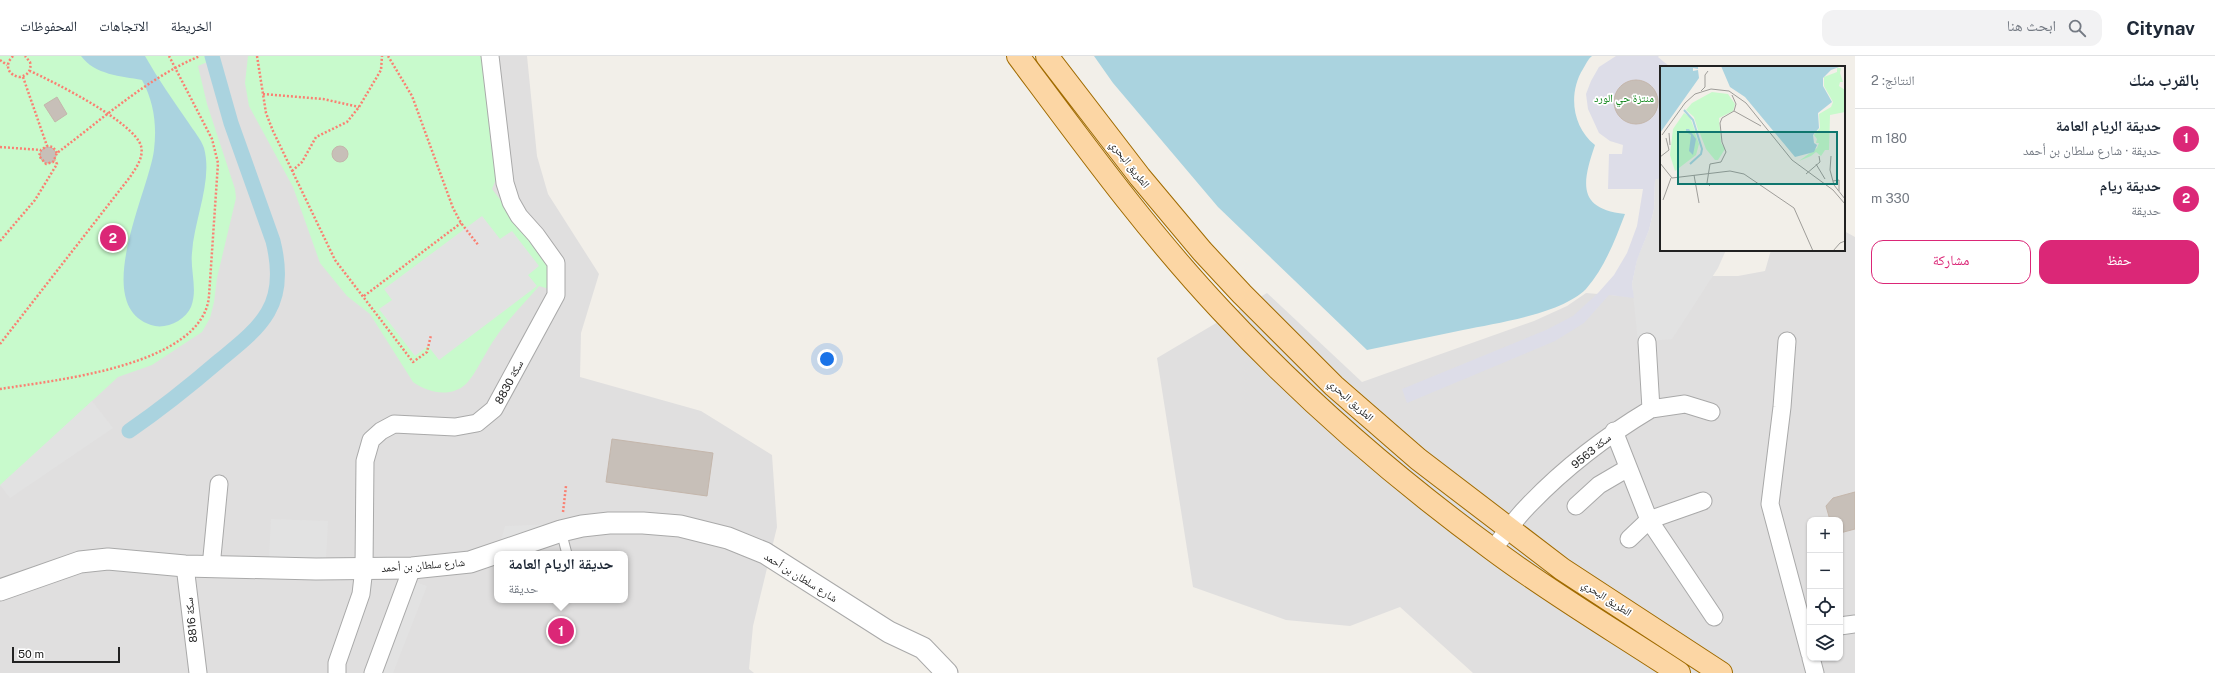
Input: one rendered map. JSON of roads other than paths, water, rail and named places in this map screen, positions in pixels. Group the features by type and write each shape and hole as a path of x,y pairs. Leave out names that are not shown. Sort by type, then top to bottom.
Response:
{"main road":[{"path":"1018,56 1120,194 1180,266 1222,311 1317,406 1397,475 1492,550 1679,673"},
{"name":"الطريق البحري","path":"1047,56 1140,177 1242,294 1334,386 1418,459 1562,569 1721,673"}],"street":[{"name":"سكة 8830","path":"337,673 337,663 361,594 364,568 365,462 371,440 380,430 394,424 456,427 477,423 483,419 494,409 556,295 556,263 536,235 519,216 511,202 505,183 490,56"},
{"path":"1787,341 1770,504 1807,629"},
{"path":"1647,342 1651,409 1685,404 1711,412"},
{"name":"سكة 9563","path":"1492,550 1526,507 1614,431 1651,409"},
{"path":"1614,431 1648,520 1714,617"},
{"path":"1576,506 1599,485 1628,468"},
{"path":"211,567 219,484"},
{"path":"1629,539 1648,520 1703,501"},
{"name":"شارع سلطان بن أحمد","path":"502,551 561,531 609,523 643,523 680,526 728,538 765,553 889,632 923,648 947,673"},
{"name":"شارع سلطان بن أحمد","path":"0,590 80,562 108,559 211,567 412,568 470,562 494,554"},
{"name":"سكة 8816","path":"185,566 198,673"},
{"path":"373,673 412,568"},
{"path":"1843,626 1855,624"},
{"path":"1812,661 1815,673"}],"lane":[{"path":"561,531 566,551"}],"water":[{"path":"81,56 145,56 203,145 206,161 206,174 205,187 193,240 192,266 194,294 191,307 188,312 174,323 162,326 151,325 133,313 125,295 124,272 128,245 154,150 155,123 152,105 142,80 117,76 101,71 93,67"},
{"path":"1094,56 1592,56 1578,78 1574,99 1577,119 1581,129 1587,138 1595,145 1587,171 1587,192 1591,200 1598,206 1609,211 1625,214 1599,272 1586,289 1575,298 1561,305 1528,316 1367,350 1218,207 1113,83"}],"waterway":[{"path":"129,431 176,397 246,338 258,326 268,312 277,286 277,259 273,241 231,123 212,56"}],"place":[{"name":"حديقة ريام","path":"113,238"},
{"name":"حديقة الريام العامة","path":"561,631"}],"park label":[{"name":"منتزة حي الورد","path":"1624,98"}]}
